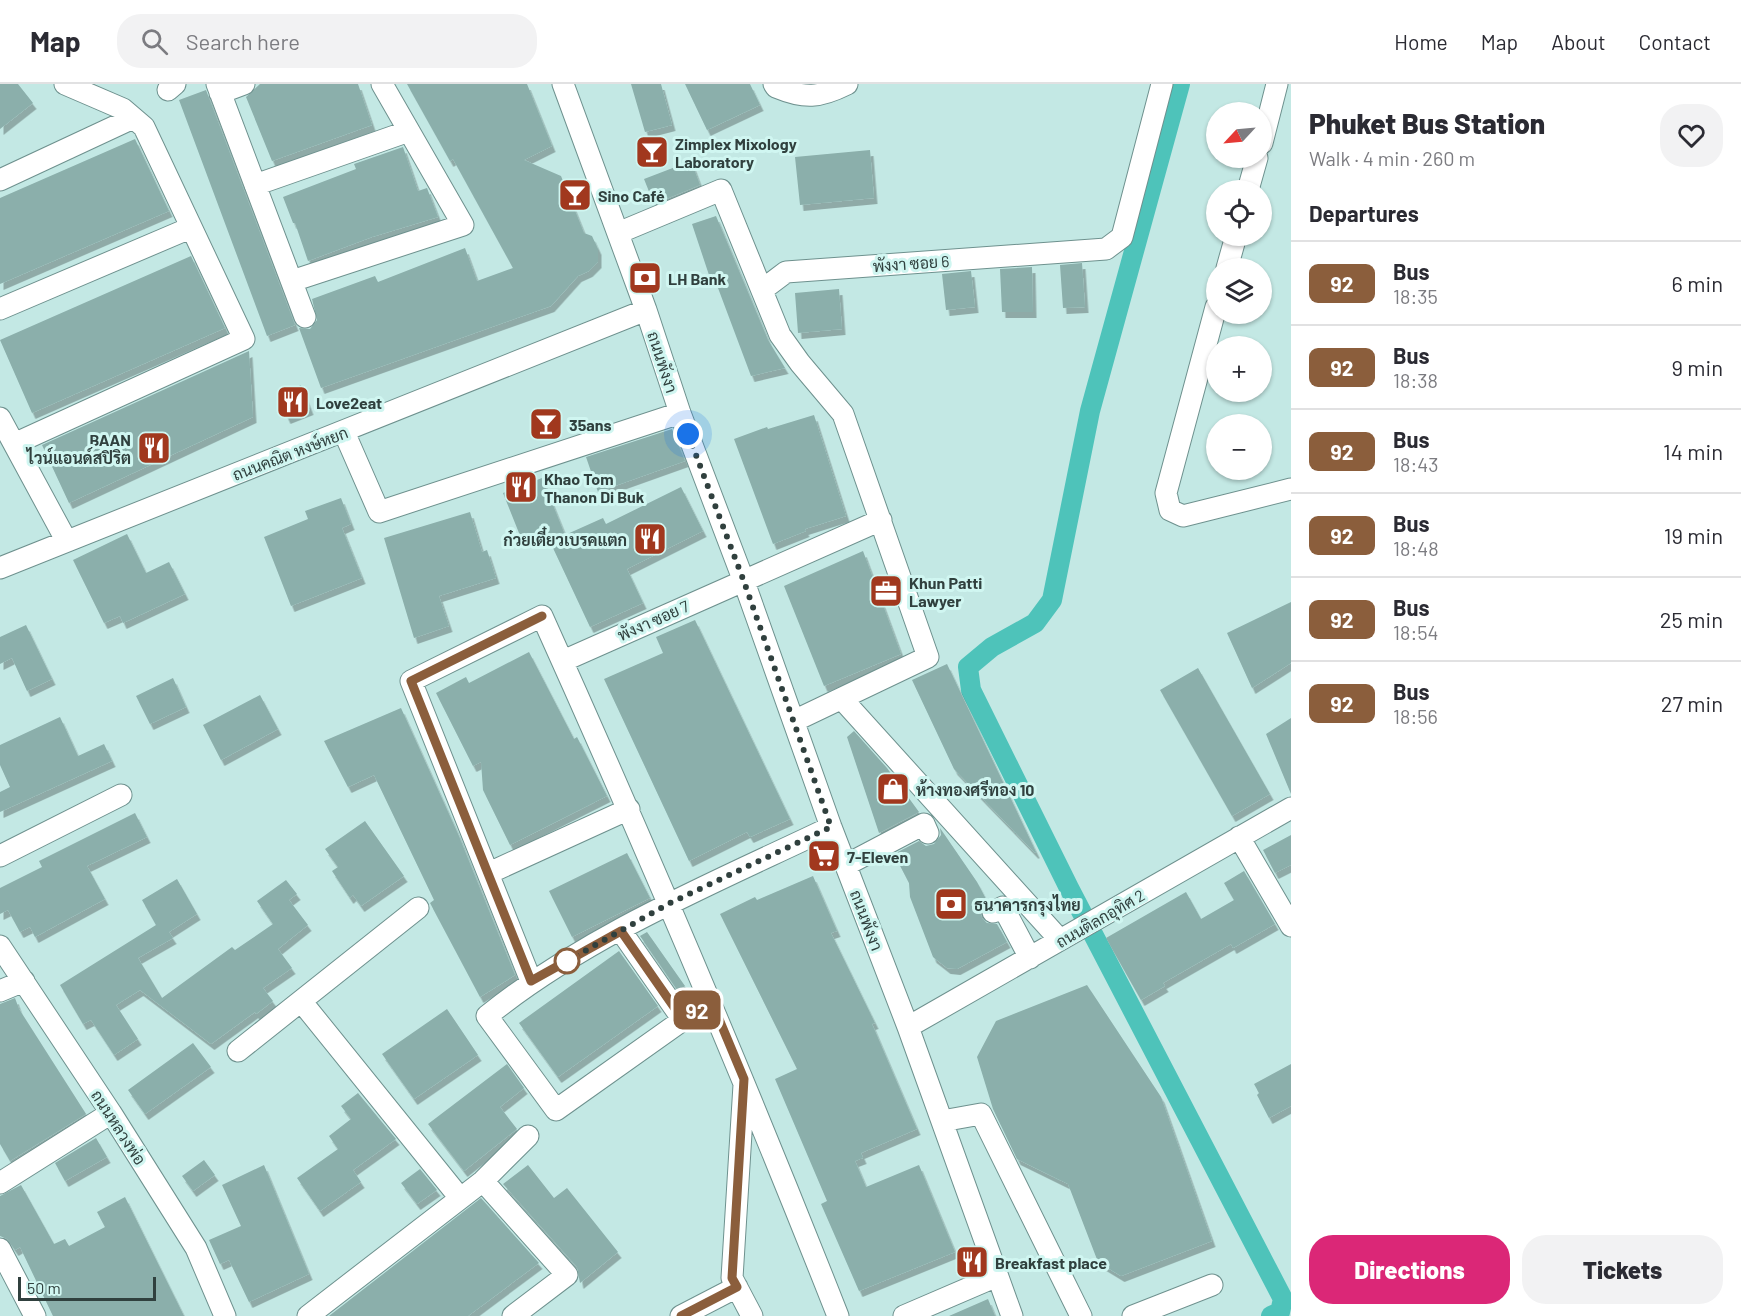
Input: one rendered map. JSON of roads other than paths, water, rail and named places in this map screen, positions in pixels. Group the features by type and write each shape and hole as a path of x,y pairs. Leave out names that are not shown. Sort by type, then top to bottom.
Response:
{"street":[{"path":"14,444 244,339 144,127 123,109 65,84"},
{"path":"244,84 219,89 305,317"},
{"path":"292,281 463,225 382,84"},
{"name":"ถนนพังงา","path":"563,84 646,310 680,413 743,579 831,827 908,1027 1012,1316"},
{"path":"774,84 776,87 800,96 831,92 847,84"},
{"name":"พังงา ซอย 6","path":"762,290 786,272 1106,249 1122,237 1161,84"},
{"path":"1272,106 1278,84"},
{"path":"0,180 133,118"},
{"path":"255,185 410,131"},
{"path":"618,233 721,190 780,334 800,363 843,414 928,657 794,721"},
{"path":"0,309 190,228"},
{"name":"ถนนคณิต หงษ์หยก","path":"0,568 646,310"},
{"path":"1211,324 1166,493 1170,510 1183,516 1291,489"},
{"path":"344,432 379,512 680,413"},
{"path":"0,418 66,540"},
{"name":"พังงา ซอย 7","path":"562,661 743,579 881,520"},
{"path":"531,981 411,681 542,616 670,903 744,1079 838,1316"},
{"path":"842,699 1068,936"},
{"path":"0,856 121,795"},
{"name":"ถนนติลกอุทิศ 2","path":"908,1027 1291,808"},
{"path":"489,873 629,809"},
{"path":"846,865 924,824 928,832"},
{"path":"711,1000 556,1110 487,1016 531,981 670,903 831,827"},
{"path":"1239,837 1291,926"},
{"path":"993,912 1003,907 1030,958"},
{"path":"238,1051 418,908"},
{"path":"621,931 683,1020"},
{"name":"ถนนหลวงพ่อ","path":"0,946 14,976 111,1113 196,1248 225,1316"},
{"path":"0,991 14,976"},
{"path":"301,1001 460,1198"},
{"path":"744,1079 732,1278 752,1316"},
{"path":"0,1183 111,1113"},
{"path":"942,1121 981,1114 1081,1316"},
{"path":"308,1316 483,1181 528,1136"},
{"path":"483,1181 567,1275 513,1316"},
{"path":"0,1249 35,1316"},
{"path":"904,1316 997,1276"},
{"path":"1133,1316 1212,1285"},
{"path":"681,1316 737,1287"}],"waterway":[{"path":"1180,84 1090,411 1052,600 1035,623 992,647 968,667 971,690 1069,888 1283,1299 1280,1312 1271,1316"}],"place":[{"name":"Zimplex Mixology Laboratory","path":"652,152"},
{"name":"Sino Café","path":"575,195"},
{"name":"LH Bank","path":"645,278"},
{"name":"Love2eat","path":"293,402"},
{"name":"35ans","path":"546,424"},
{"name":"BAAN ไวน์แอนด์สปิริต","path":"154,448"},
{"name":"Khao Tom Thanon Di Buk","path":"521,487"},
{"name":"ก๋วยเตี๋ยวเบรคแตก","path":"650,539"},
{"name":"Khun Patti Lawyer","path":"886,591"},
{"name":"ห้างทองศรีทอง 10","path":"893,789"},
{"name":"7-Eleven","path":"824,856"},
{"name":"ธนาคารกรุงไทย","path":"951,904"},
{"name":"Breakfast place","path":"972,1262"}]}
